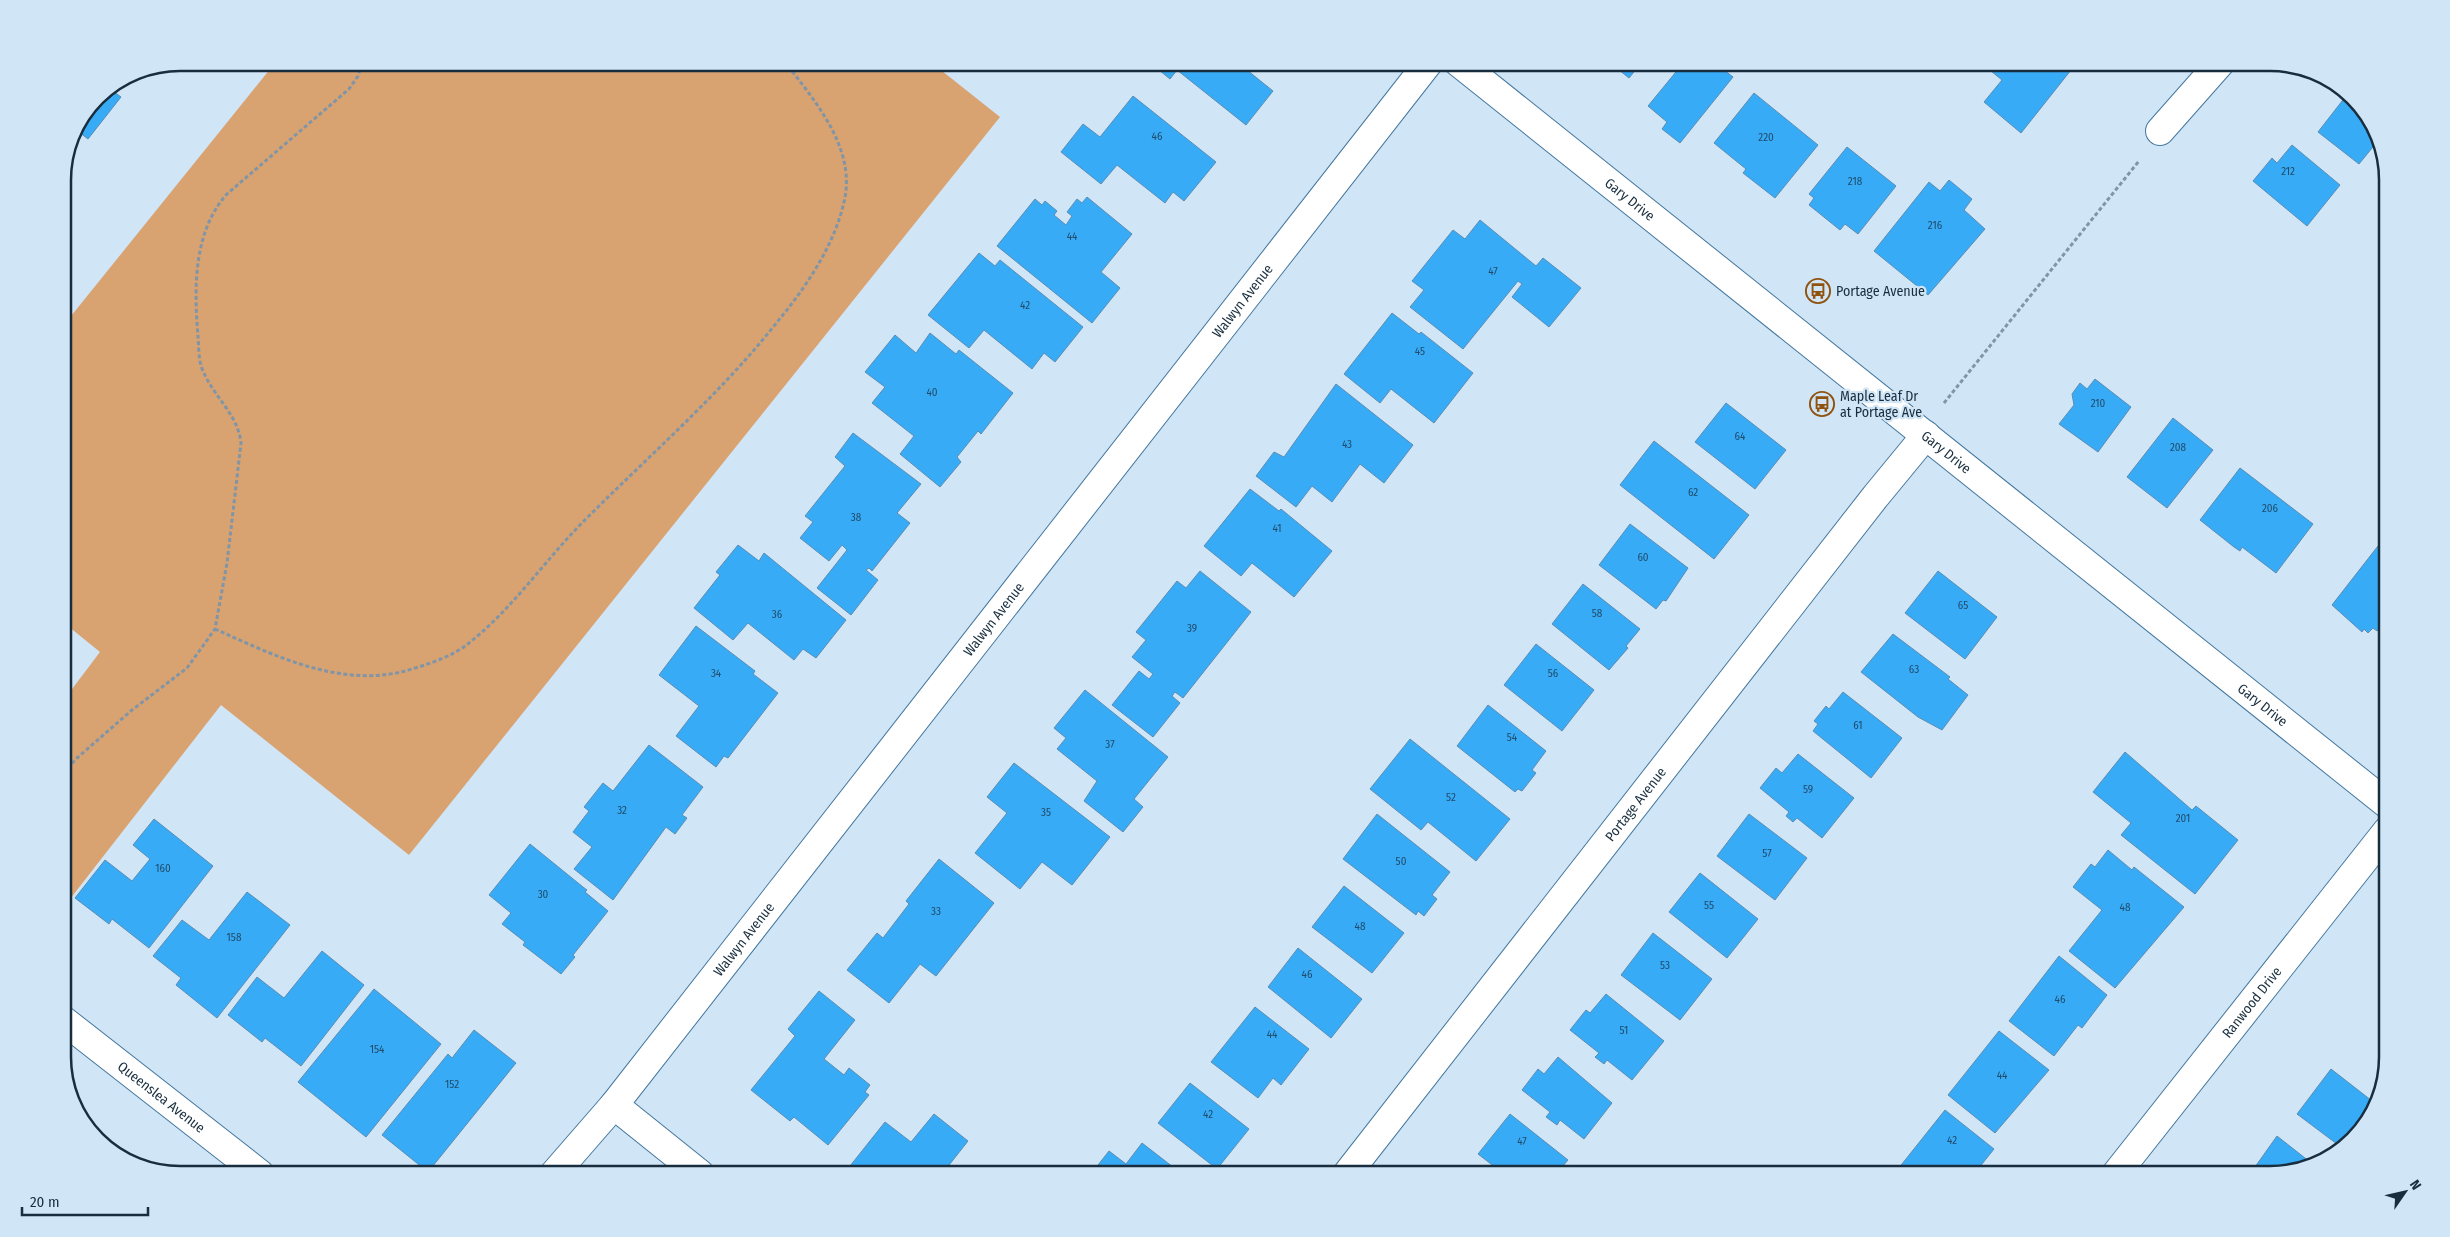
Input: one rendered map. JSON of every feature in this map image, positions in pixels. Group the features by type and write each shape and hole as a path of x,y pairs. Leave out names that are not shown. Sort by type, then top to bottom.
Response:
{"street":[{"name":"Walwyn Avenue","path":"561,1166 614,1105 1422,71"},
{"name":"Gary Drive","path":"1469,71 2379,798"},
{"path":"2160,131 2213,71"},
{"name":"Portage Avenue","path":"1353,1166 1924,433"},
{"name":"Ranwood Drive","path":"2122,1166 2379,842"},
{"name":"Queenslea Avenue","path":"71,1026 250,1166"},
{"path":"614,1105 690,1166"}],"path":[{"path":"71,764 132,710 187,668 215,629 228,564 241,443 239,429 208,382 200,362 195,297 201,251 210,219 218,204 227,194 349,89 359,71"},
{"path":"215,629 299,664 333,672 381,675 403,671 446,656 468,644 506,610 542,565 581,524 712,397 750,356 791,306 825,252 844,203 846,188 840,147 817,105 792,71"},
{"path":"1924,433 2141,158 2160,131"}],"shaded area":[{"path":"269,71 942,71 1000,117 409,855 221,705 71,898 71,690 100,652 71,628 71,316"}],"building":[{"path":"1160,71 1176,71 1170,79"},
{"path":"1178,71 1248,71 1273,91 1246,125"},
{"path":"1620,71 1635,71 1629,78"},
{"path":"1677,71 1725,71 1733,77 1680,143 1662,129 1667,122 1648,106"},
{"path":"1991,71 2070,71 2021,133 1984,102 2002,80"},
{"path":"116,93 121,97 88,139 82,134 90,120 103,103"},
{"path":"1754,93 1818,145 1775,198 1743,173 1746,169 1714,143"},
{"path":"1133,96 1216,162 1184,201 1173,192 1165,203 1117,165 1101,184 1061,152 1083,124 1100,137"},
{"path":"2343,100 2360,120 2373,147 2359,164 2318,132"},
{"path":"2292,145 2340,185 2307,226 2253,181 2272,158 2277,163"},
{"path":"1847,147 1896,186 1858,234 1845,224 1840,230 1809,205 1814,198 1809,194"},
{"path":"1949,180 1972,199 1964,210 1985,229 1928,295 1874,251 1929,182 1940,191"},
{"path":"1087,197 1132,234 1101,272 1120,288 1092,323 997,246 1035,199 1042,205 1045,201 1057,211 1054,215 1066,225 1072,216 1067,212 1077,199 1082,203"},
{"path":"1480,220 1536,266 1543,258 1581,288 1549,327 1512,297 1522,284 1518,281 1463,349 1410,307 1424,290 1412,281 1453,230 1465,239"},
{"path":"979,253 995,266 1000,260 1083,327 1055,362 1044,353 1032,369 984,330 969,348 928,315"},
{"path":"1392,313 1419,334 1421,332 1473,373 1434,423 1391,389 1380,403 1344,374"},
{"path":"930,333 956,354 959,350 1013,393 981,434 978,431 957,457 961,462 940,487 900,454 914,436 872,403 885,387 865,372 895,335 916,353"},
{"path":"2095,379 2131,407 2098,452 2059,424 2074,405 2072,394 2080,383 2087,389"},
{"path":"1336,384 1413,445 1384,483 1360,464 1332,502 1312,486 1296,507 1256,476 1274,452 1284,457"},
{"path":"1726,403 1786,450 1755,489 1695,442"},
{"path":"2173,418 2213,450 2167,508 2127,477"},
{"path":"853,433 921,484 897,513 910,523 872,571 869,568 866,570 878,580 851,615 817,588 847,550 842,545 829,561 800,538 813,522 805,516 845,466 835,457"},
{"path":"1654,441 1749,515 1714,559 1620,485"},
{"path":"2240,468 2313,524 2276,573 2242,547 2240,551 2234,547 2200,520"},
{"path":"1250,489 1279,511 1281,509 1332,551 1294,597 1252,563 1241,576 1204,546"},
{"path":"1630,524 1688,568 1666,601 1663,600 1656,609 1599,565"},
{"path":"738,545 759,561 764,553 846,620 816,658 803,649 794,660 748,623 733,640 694,608 720,575 716,572"},
{"path":"2379,545 2379,628 2377,631 2373,628 2368,633 2364,629 2362,632 2332,605"},
{"path":"1200,571 1251,612 1183,698 1175,692 1172,696 1180,703 1153,737 1112,705 1139,671 1149,679 1153,674 1132,657 1146,640 1136,632 1177,581 1186,588"},
{"path":"1938,571 1997,617 1965,659 1905,613"},
{"path":"1583,584 1640,629 1626,646 1628,648 1609,670 1552,624"},
{"path":"696,626 755,671 753,674 778,693 728,758 724,756 716,767 676,736 699,706 659,675"},
{"path":"1893,634 1950,677 1948,679 1968,695 1942,730 1918,717 1861,672"},
{"path":"1536,644 1594,690 1562,731 1504,685"},
{"path":"1085,690 1168,757 1134,799 1143,807 1123,832 1084,801 1097,781 1057,749 1066,738 1054,728"},
{"path":"1843,692 1902,738 1871,778 1813,731 1818,724 1814,721 1826,706 1829,709"},
{"path":"1488,705 1546,751 1532,770 1536,773 1522,791 1518,789 1515,792 1457,746"},
{"path":"1410,739 1510,819 1476,861 1428,822 1421,830 1370,789"},
{"path":"649,745 703,787 682,815 687,818 675,834 666,827 613,900 574,869 592,847 573,832 589,811 584,807 603,783 613,791"},
{"path":"2125,752 2192,810 2196,806 2238,840 2195,894 2121,835 2131,823 2093,792"},
{"path":"1798,754 1854,798 1822,838 1797,818 1793,822 1786,816 1789,812 1760,788 1776,768 1782,773"},
{"path":"1014,763 1110,837 1072,885 1042,862 1020,889 975,853 1007,813 987,797"},
{"path":"1377,814 1450,872 1432,895 1437,899 1424,916 1418,911 1416,915 1343,859"},
{"path":"1749,814 1807,858 1775,900 1717,856"},
{"path":"154,819 213,866 149,948 112,919 109,924 75,898 105,860 132,881 150,859 133,845"},
{"path":"530,844 587,890 585,892 608,911 573,955 575,957 561,974 523,945 525,942 502,924 511,913 489,895"},
{"path":"2108,850 2132,870 2134,867 2184,907 2115,988 2069,951 2102,910 2073,887 2091,864 2095,867"},
{"path":"939,859 994,903 936,976 920,964 889,1003 847,970 877,933 883,938 909,904 906,901"},
{"path":"1700,873 1758,919 1727,958 1669,912"},
{"path":"1344,886 1404,933 1372,973 1312,927"},
{"path":"247,892 290,925 217,1018 176,985 181,978 153,956 182,920 209,940"},
{"path":"1653,933 1712,979 1680,1020 1621,975"},
{"path":"1298,948 1362,999 1331,1038 1268,987"},
{"path":"322,951 364,985 301,1066 265,1038 262,1042 228,1015 257,977 284,998"},
{"path":"2059,956 2107,995 2082,1028 2078,1025 2054,1056 2009,1021"},
{"path":"374,989 441,1044 366,1137 298,1082"},
{"path":"819,991 855,1020 824,1059 844,1075 849,1068 870,1085 865,1092 869,1095 828,1145 794,1117 790,1121 751,1090 795,1036 788,1029"},
{"path":"1606,994 1664,1041 1632,1080 1607,1060 1604,1064 1595,1057 1599,1053 1570,1030 1586,1010 1590,1013"},
{"path":"1255,1007 1309,1049 1281,1085 1273,1078 1258,1098 1211,1062"},
{"path":"474,1030 516,1063 433,1166 421,1166 382,1135 448,1054 452,1058"},
{"path":"1999,1031 2049,1070 1995,1133 1948,1095"},
{"path":"1558,1057 1612,1103 1584,1139 1560,1120 1557,1125 1546,1117 1550,1112 1522,1090 1538,1069 1544,1074"},
{"path":"2331,1069 2370,1099 2352,1128 2336,1143 2297,1114"},
{"path":"1190,1083 1249,1129 1219,1166 1213,1166 1158,1123"},
{"path":"1945,1110 1994,1149 1980,1166 1900,1166"},
{"path":"934,1114 968,1141 948,1166 850,1166 885,1122 911,1142"},
{"path":"1510,1114 1568,1160 1563,1166 1494,1166 1478,1154"},
{"path":"2277,1136 2306,1159 2284,1165 2256,1166"},
{"path":"1142,1143 1172,1166 1097,1166 1109,1151 1126,1164"}],"place":[{"name":"Portage Avenue","path":"1818,291"},
{"name":"Maple Leaf Dr at Portage Ave","path":"1822,404"}]}
